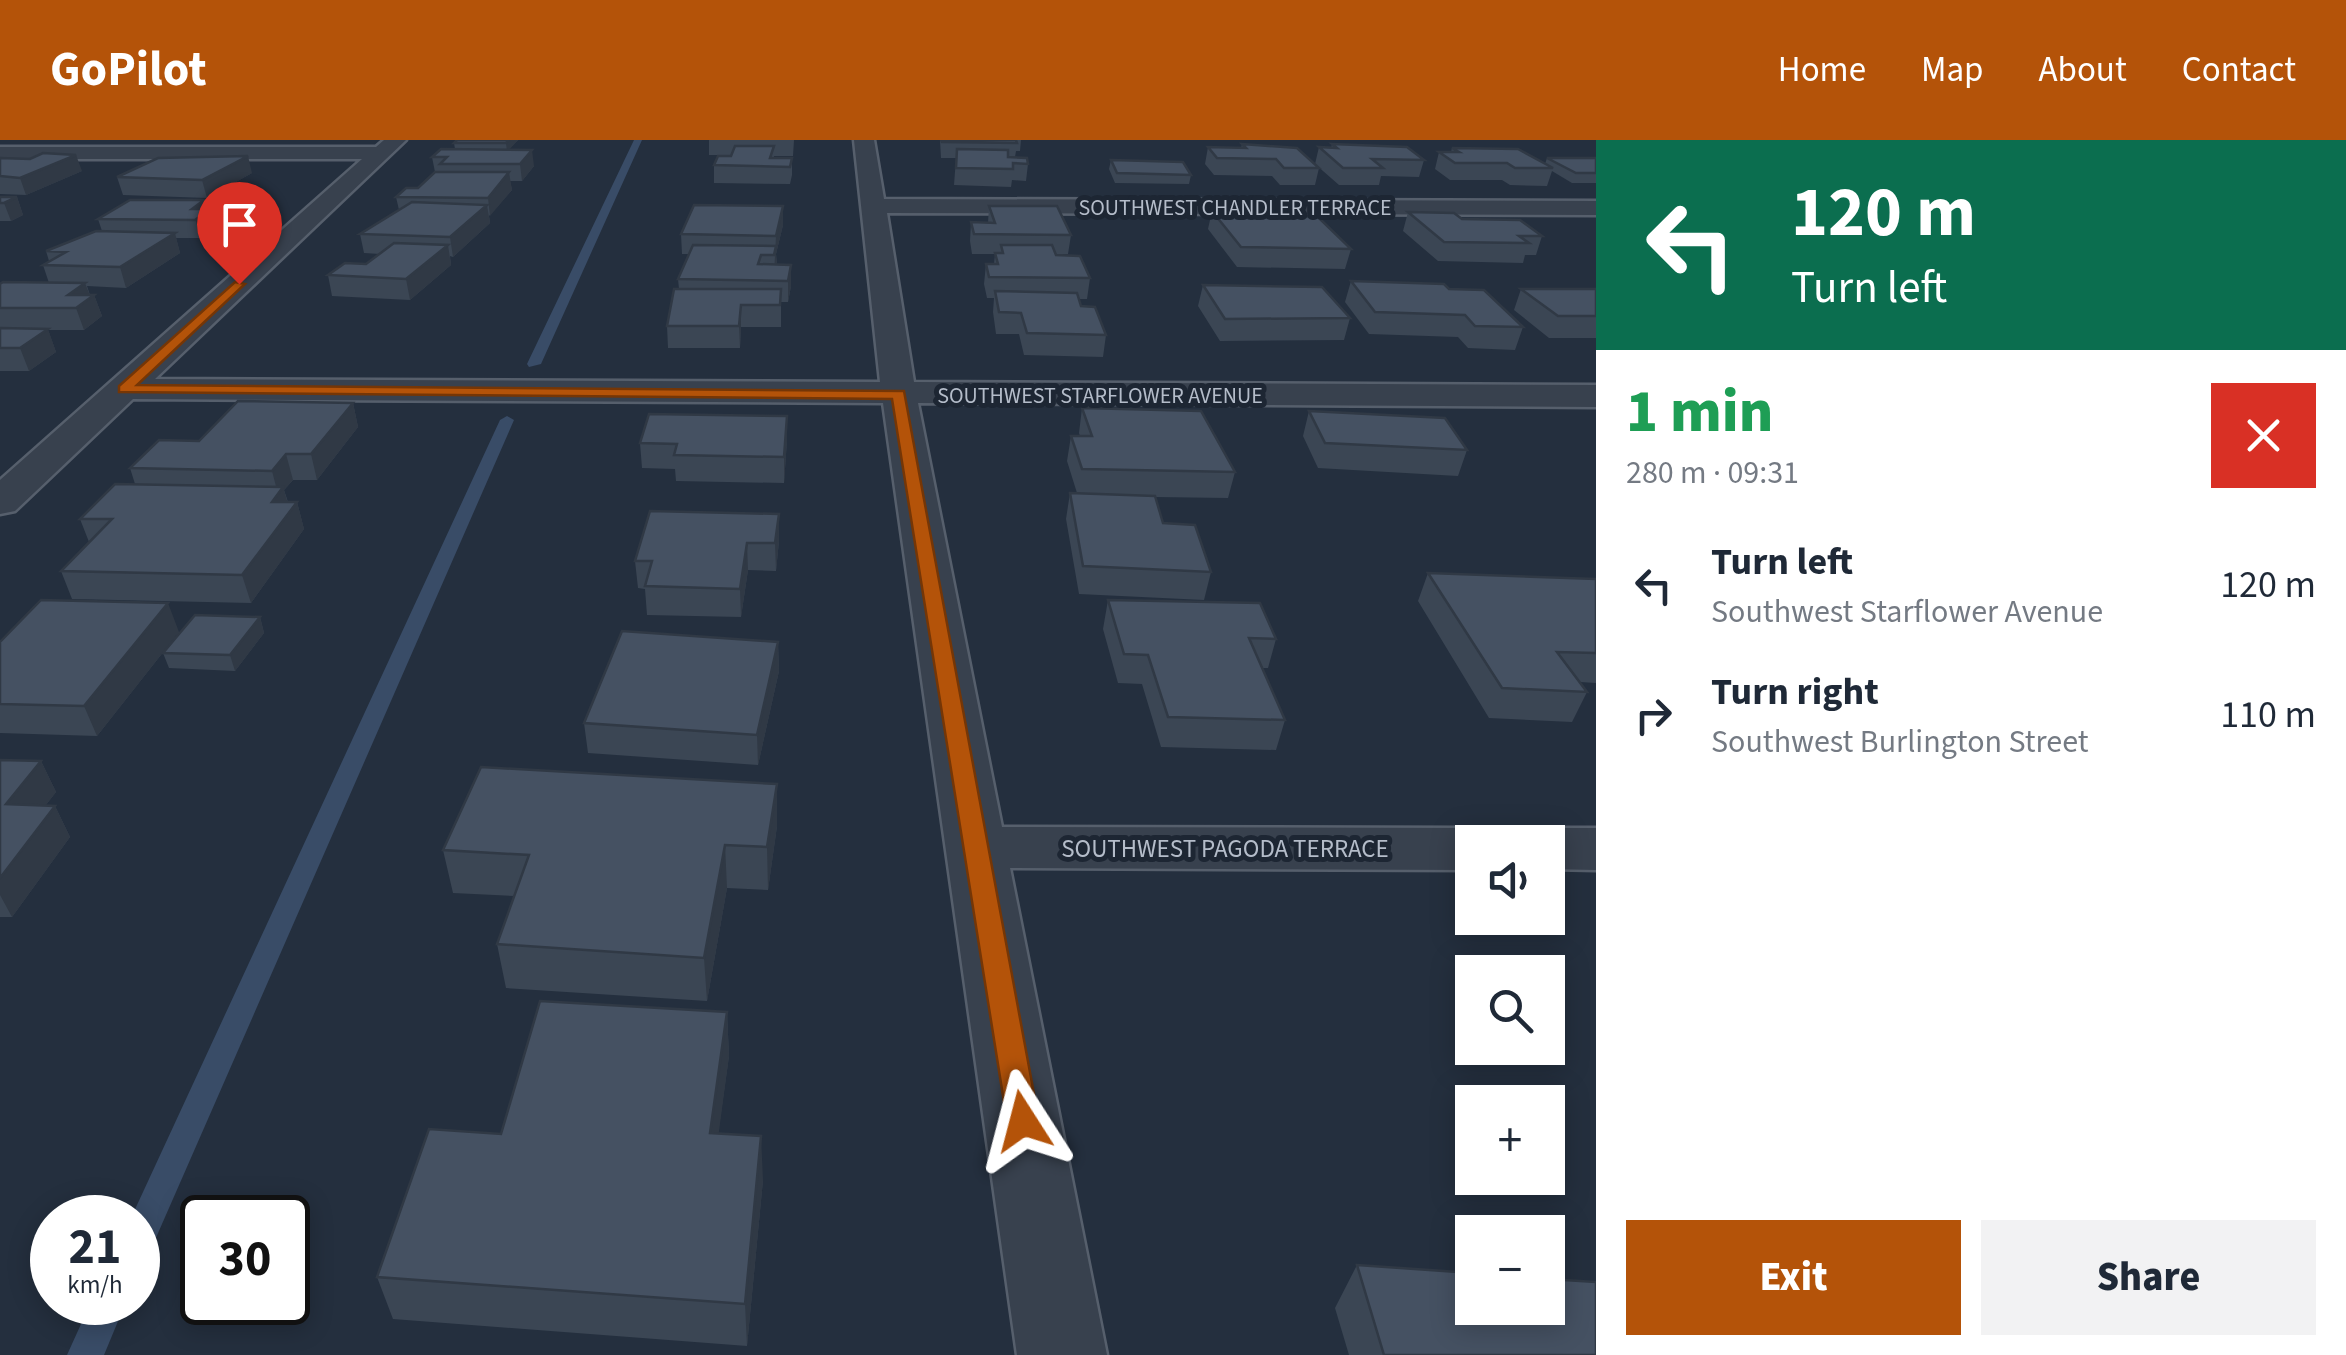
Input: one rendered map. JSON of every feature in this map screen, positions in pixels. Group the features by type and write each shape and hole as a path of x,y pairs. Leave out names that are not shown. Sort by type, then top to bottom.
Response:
{"street":[{"path":"864,140 899,394 1062,1355"},
{"path":"0,153 388,147"},
{"path":"0,502 388,147"},
{"name":"SOUTHWEST CHANDLER TERRACE","path":"875,206 1596,208"},
{"name":"SOUTHWEST STARFLOWER AVENUE","path":"124,389 1596,396"},
{"name":"SOUTHWEST PAGODA TERRACE","path":"978,847 1455,849"},
{"path":"1565,849 1596,850"}],"building":[{"path":"457,140 509,140 454,143"},
{"path":"1016,140 1017,143 942,142"},
{"path":"1242,144 1297,148 1319,168 1284,168 1276,159 1217,158 1208,147 1246,148"},
{"path":"1332,144 1407,147 1424,160 1372,159 1383,168 1343,168 1319,147 1337,148"},
{"path":"735,146 774,146 770,158 792,158 790,167 714,165 718,156 731,156"},
{"path":"1452,148 1518,149 1553,168 1455,163 1439,152 1459,152"},
{"path":"441,149 532,150 520,164 440,164 447,157 432,157"},
{"path":"957,149 1008,150 1008,157 1027,158 1028,164 1013,163 1013,169 956,168"},
{"path":"43,153 76,155 20,178 0,176 0,158 30,159"},
{"path":"248,156 202,180 117,177 158,158"},
{"path":"1547,158 1596,158 1596,173 1576,173"},
{"path":"1111,160 1183,162 1191,175 1117,173"},
{"path":"435,172 509,172 488,198 396,197 406,188 418,188"},
{"path":"0,197 17,197 0,203"},
{"path":"130,200 204,200 192,209 210,209 195,220 98,219"},
{"path":"412,202 487,205 450,237 360,234"},
{"path":"694,205 783,206 776,236 681,234"},
{"path":"989,206 1057,206 1071,235 974,234 971,222 995,223"},
{"path":"1212,211 1318,217 1351,249 1241,247"},
{"path":"1408,212 1454,213 1462,219 1520,220 1542,236 1519,236 1529,243 1444,242"},
{"path":"96,231 175,233 120,267 43,265 66,252 46,251"},
{"path":"394,243 448,245 406,279 328,275 345,263 366,264"},
{"path":"693,245 776,246 774,255 761,255 758,264 791,265 788,281 678,279"},
{"path":"1001,245 1052,245 1056,255 1080,256 1090,278 989,277 986,264 998,264 995,253 1003,253"},
{"path":"1351,281 1444,284 1449,289 1484,290 1523,327 1475,326 1465,315 1375,312"},
{"path":"3,282 85,283 68,295 94,295 76,308 0,308"},
{"path":"1203,285 1322,287 1350,318 1225,319"},
{"path":"674,289 781,289 780,305 741,305 739,326 667,326"},
{"path":"1521,289 1596,289 1596,316 1558,316"},
{"path":"995,291 1077,293 1081,306 1095,307 1106,335 1027,333 1021,313 999,312"},
{"path":"0,328 48,329 20,348 0,348"},
{"path":"238,401 353,403 311,454 286,454 272,471 130,468 159,440 199,441"},
{"path":"1082,408 1201,411 1235,472 1082,469 1071,436 1092,436"},
{"path":"1309,411 1445,418 1467,450 1325,443"},
{"path":"649,414 787,416 784,457 674,455 677,444 640,443"},
{"path":"115,484 283,487 272,502 297,502 242,575 61,571 112,519 80,519"},
{"path":"1070,493 1155,496 1163,523 1195,525 1211,572 1083,566"},
{"path":"650,511 779,514 775,543 747,543 740,589 645,586 652,561 635,561"},
{"path":"1428,573 1596,579 1596,653 1557,652 1587,692 1502,688"},
{"path":"41,600 168,603 84,706 0,704 0,642"},
{"path":"1108,600 1260,603 1276,639 1249,638 1285,720 1168,717 1148,655 1124,654"},
{"path":"195,615 260,617 230,655 163,653"},
{"path":"622,631 778,642 757,735 584,723"},
{"path":"0,760 41,761 6,804 55,806 0,878"},
{"path":"481,767 777,784 767,847 725,845 704,958 497,944 529,855 443,850"},
{"path":"540,1001 727,1012 710,1133 761,1136 745,1304 377,1277 429,1129 501,1134"},
{"path":"1357,1265 1455,1272 1455,1325 1565,1325 1565,1280 1596,1282 1596,1355 1384,1355"}],"waterway":[{"path":"534,364 638,140"},
{"path":"158,1195 507,420"},
{"path":"85,1355 99,1325"}],"route":[{"path":"239,284 124,389 899,394 1023,1121"}]}
